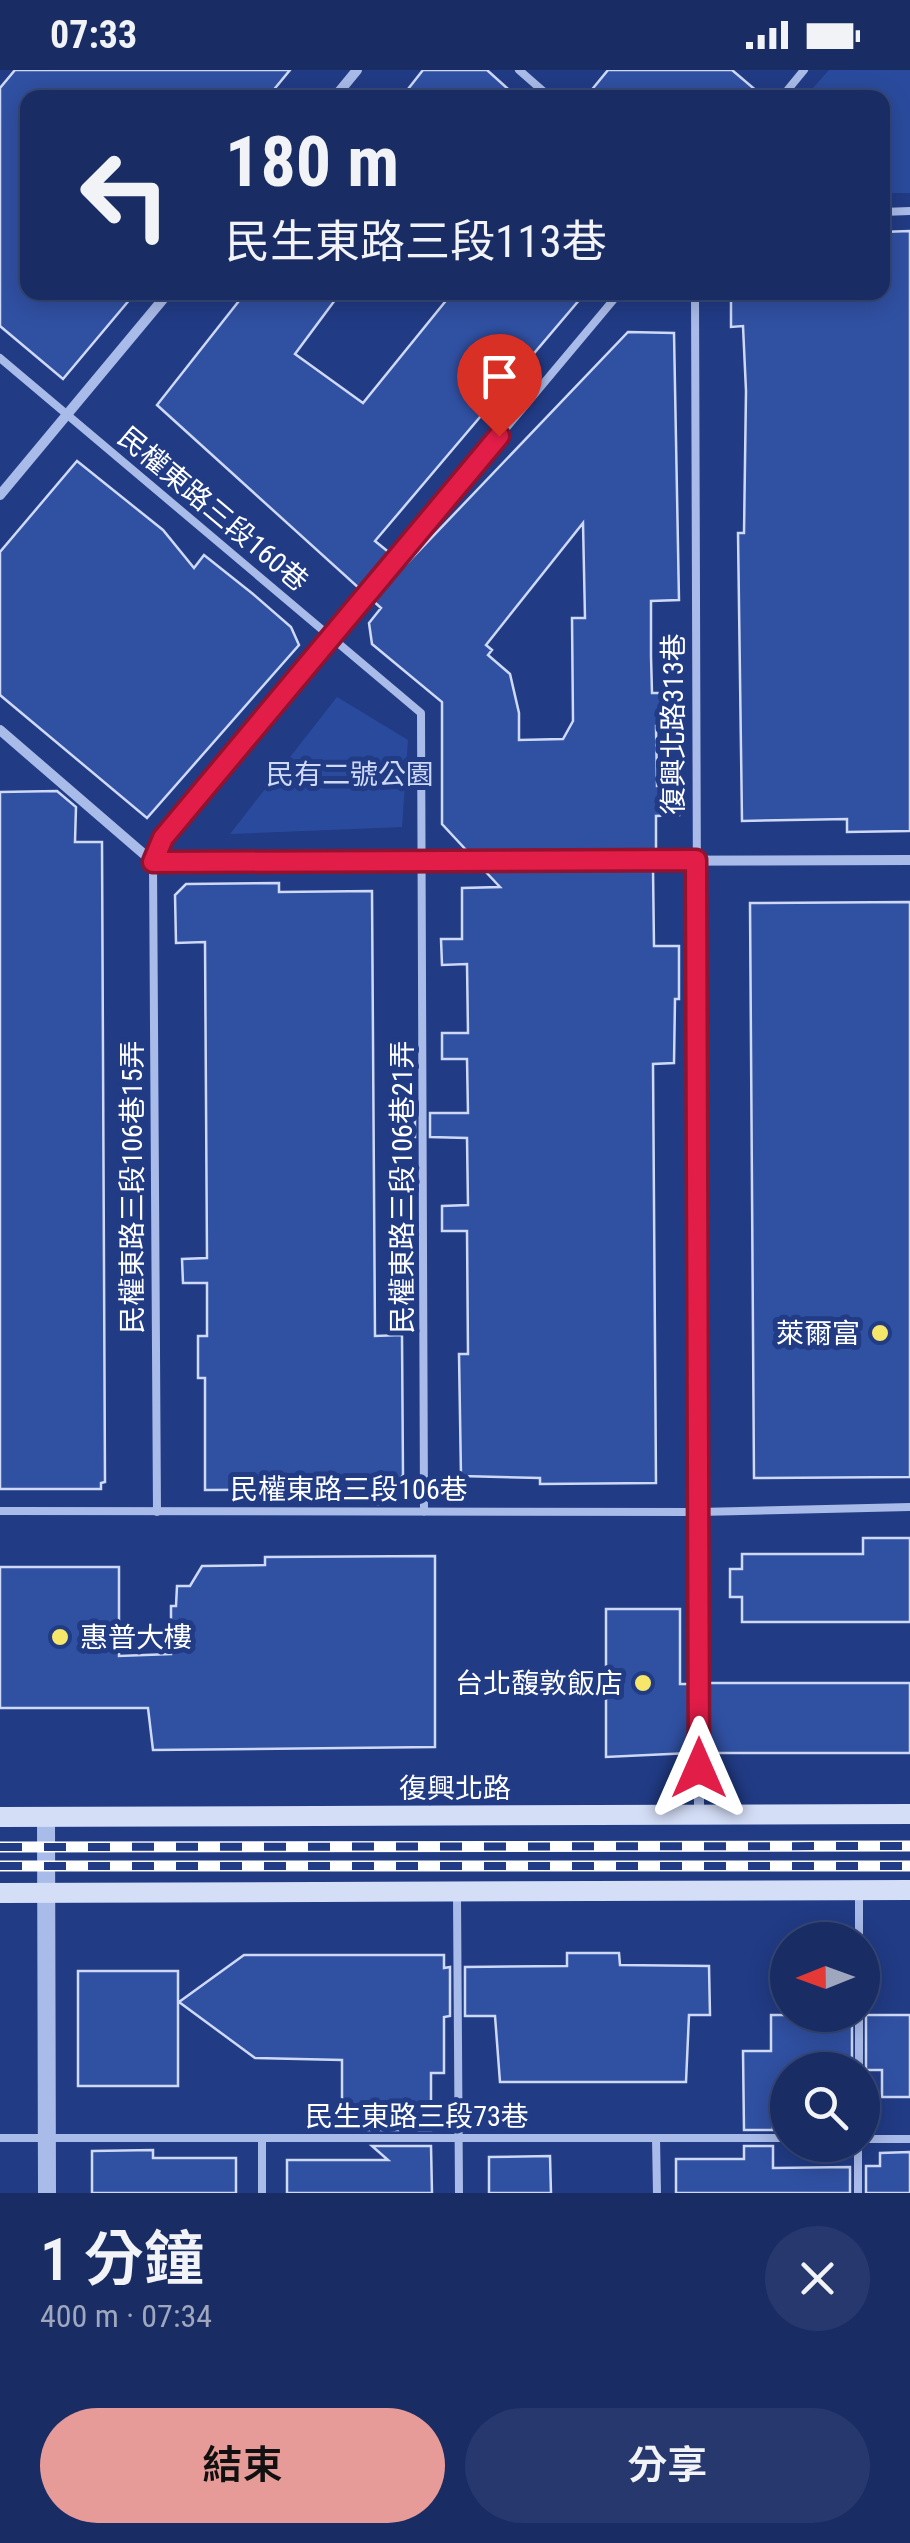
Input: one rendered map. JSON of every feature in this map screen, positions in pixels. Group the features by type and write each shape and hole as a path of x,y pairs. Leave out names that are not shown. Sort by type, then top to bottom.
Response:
{"main road":[{"name":"復興北路","path":"0,1817 910,1814"},
{"path":"0,1893 910,1890"}],"street":[{"path":"341,90 357,70"},
{"path":"0,495 162,300"},
{"path":"0,730 153,862 910,860"},
{"name":"復興北路313巷","path":"698,1815 699,1512"},
{"path":"46,1817 47,2193"}],"lane":[{"path":"519,70 543,90"},
{"path":"788,90 804,70"},
{"path":"153,862 163,838 613,300"},
{"name":"復興北路313巷","path":"695,300 699,1512"},
{"name":"民權東路三段160巷","path":"0,358 421,713 422,862"},
{"name":"民權東路三段106巷15弄","path":"153,862 157,1512"},
{"name":"民權東路三段106巷21弄","path":"422,862 424,1512"},
{"name":"民權東路三段106巷","path":"0,1511 699,1512 910,1507"},
{"path":"859,1922 860,1890"},
{"path":"458,1892 459,2193"},
{"name":"民生東路三段73巷","path":"0,2138 770,2138"},
{"path":"262,2138 262,2193"},
{"path":"656,2138 657,2193"},
{"path":"880,2139 910,2138"},
{"path":"858,2162 858,2193"}],"green space":[{"path":"829,70 910,70 910,193 890,193 890,90 811,90"},
{"name":"民有二號公園","path":"337,697 408,740 402,827 230,834"}],"building":[{"path":"15,70 290,70 274,90 20,90 20,300 129,300 63,379 0,326 0,88"},
{"path":"423,70 487,70 509,90 407,90"},
{"path":"608,70 732,70 756,90 592,90"},
{"path":"910,231 910,831 847,832 847,819 742,821 738,533 744,533 746,391 743,326 731,327 731,300 890,300 890,232"},
{"path":"240,300 335,300 295,354 363,403 447,300 579,300 375,541 391,554 361,590 157,405"},
{"path":"628,332 674,333 679,600 651,601 651,656 652,693 676,693 676,725 656,726 657,786 678,785 679,815 656,816 653,852 468,852 442,824 442,702 372,644 369,623 381,608 372,600","holes":["583,523 585,618 572,618 573,721 563,739 519,740 519,713 510,674 488,655 492,650 486,645"]},
{"path":"77,461 163,530 194,568 204,555 253,594 291,627 299,645 147,818 0,695 0,552"},
{"path":"57,791 76,807 75,842 102,842 105,1482 101,1489 0,1489 0,792"},
{"path":"653,869 654,946 679,946 674,1063 653,1064 656,1483 540,1484 540,1478 461,1476 459,1354 468,1354 467,1231 442,1231 442,1206 468,1205 467,1138 430,1137 430,1113 468,1113 467,1059 442,1059 442,1033 468,1033 467,964 442,965 441,939 462,939 462,888 500,887 484,870"},
{"path":"279,883 279,892 372,891 375,1336 402,1335 403,1475 379,1504 373,1504 373,1489 205,1490 205,1378 198,1378 198,1336 207,1336 207,1283 183,1283 182,1259 207,1258 205,942 176,943 175,895 186,884"},
{"path":"910,902 910,1477 754,1478 750,903"},
{"path":"415,1113 415,1137 394,1137 394,1114"},
{"path":"863,1538 910,1538 910,1622 742,1622 742,1597 730,1597 730,1569 742,1569 742,1554 863,1554"},
{"path":"435,1556 435,1747 153,1750 148,1708 0,1708 0,1567 119,1567 119,1656 171,1654 171,1606 176,1606 177,1586 190,1586 202,1566 265,1565 265,1557"},
{"name":"台北馥敦飯店","path":"606,1609 680,1609 680,1684 690,1684 690,1753 606,1757"},
{"path":"708,1683 910,1683 910,1753 708,1753"},
{"path":"567,1953 619,1953 620,1965 709,1966 710,2015 689,2015 686,2082 500,2082 495,2016 465,2016 465,1967 567,1966"},
{"path":"244,1955 444,1955 444,1968 450,1967 450,2016 444,2017 444,2073 431,2073 431,2130 355,2130 342,2119 342,2060 255,2058 179,2002"},
{"path":"78,1971 178,1971 178,2086 78,2086"},
{"path":"880,2015 910,2015 910,2097 882,2097 880,2052 866,2052 866,2032 880,2032"},
{"path":"771,2032 852,2032 852,2052 770,2052 770,2130 744,2130 743,2051 771,2051"},
{"path":"372,2146 431,2146 432,2193 287,2193 287,2160 388,2160"},
{"path":"744,2146 770,2146 773,2168 850,2167 850,2193 676,2193 676,2159 744,2159"},
{"path":"153,2150 153,2158 236,2158 236,2193 92,2193 92,2151"},
{"path":"910,2152 910,2193 866,2193 866,2166 880,2166 880,2153"},
{"path":"550,2156 551,2193 489,2193 489,2157"}],"railway":[{"path":"0,1847 910,1846"},
{"path":"0,1866 910,1866"}],"place":[{"name":"萊爾富","path":"880,1333"},
{"name":"惠普大樓","path":"60,1637"},
{"name":"台北馥敦飯店","path":"643,1683"}],"route":[{"path":"499,436 163,838 153,862 696,860 699,1768"}]}
